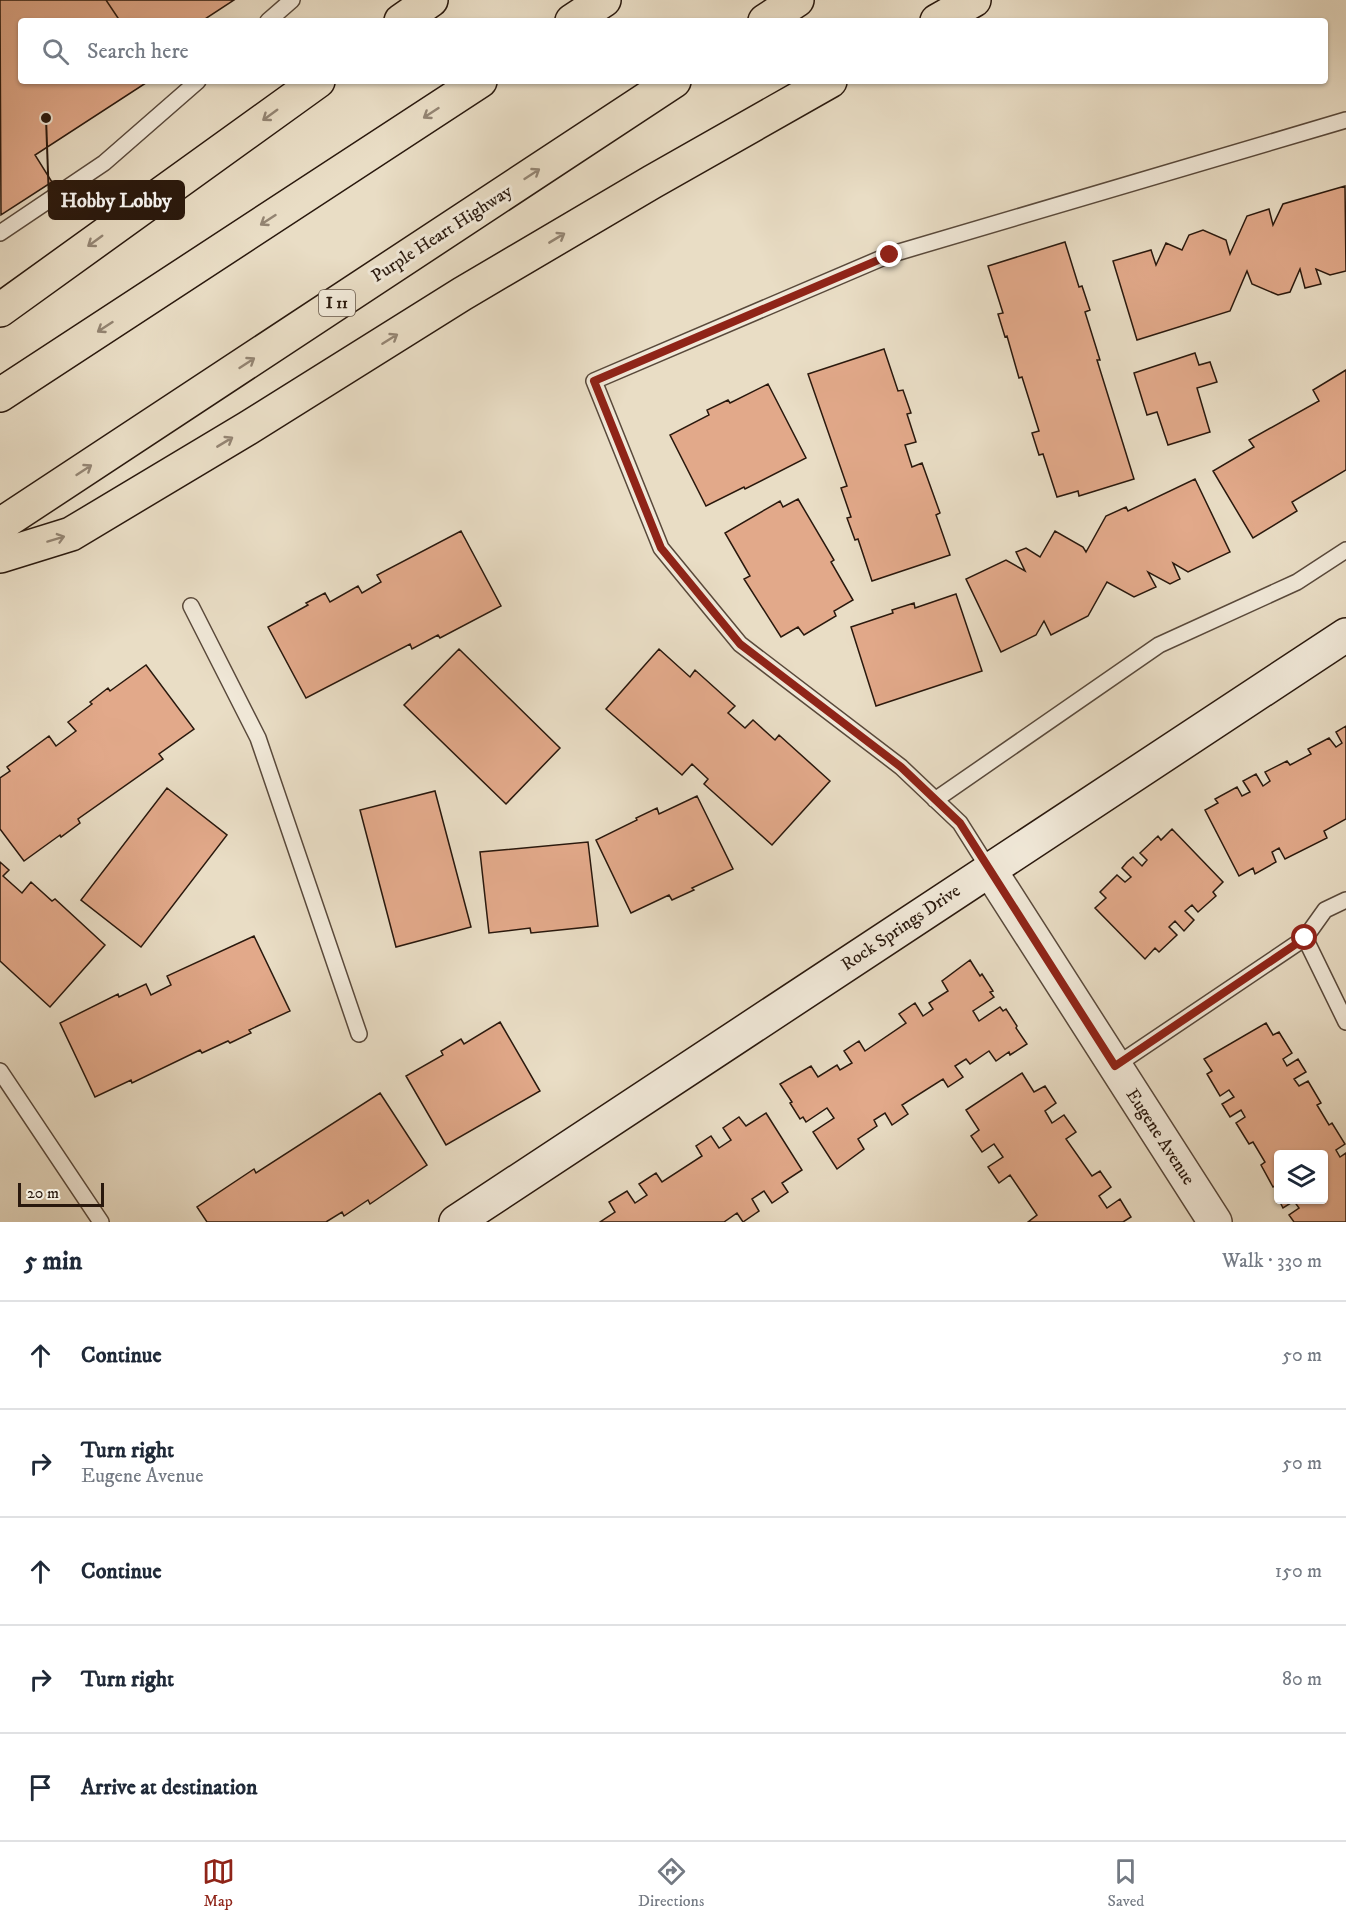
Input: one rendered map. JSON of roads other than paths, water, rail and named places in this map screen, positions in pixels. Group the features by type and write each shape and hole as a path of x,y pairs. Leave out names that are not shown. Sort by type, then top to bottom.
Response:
{"highway":[{"path":"405,18 431,0"},
{"path":"577,18 604,0"},
{"path":"770,18 797,0"},
{"path":"942,18 974,0"},
{"path":"0,310 314,84"},
{"path":"0,395 475,84"},
{"name":"Purple Heart Highway","path":"0,525 669,84"},
{"path":"0,556 71,534 248,428 462,294 652,182 826,84"}],"main road":[{"name":"Rock Springs Drive","path":"456,1222 1346,634"},
{"name":"Eugene Avenue","path":"989,869 1215,1222"}],"lane":[{"path":"271,18 292,0"},
{"path":"0,233 104,163 195,84"},
{"path":"989,869 960,823 901,767 740,644 661,548 594,381 890,255 1346,120"},
{"path":"935,800 1159,645 1296,582 1346,550"},
{"path":"190,606 258,738 359,1034"},
{"path":"1115,1066 1305,938 1325,910 1346,900"},
{"path":"1305,938 1346,1022"},
{"path":"0,1071 101,1222"}],"place":[{"name":"Hobby Lobby","path":"46,118"}]}
